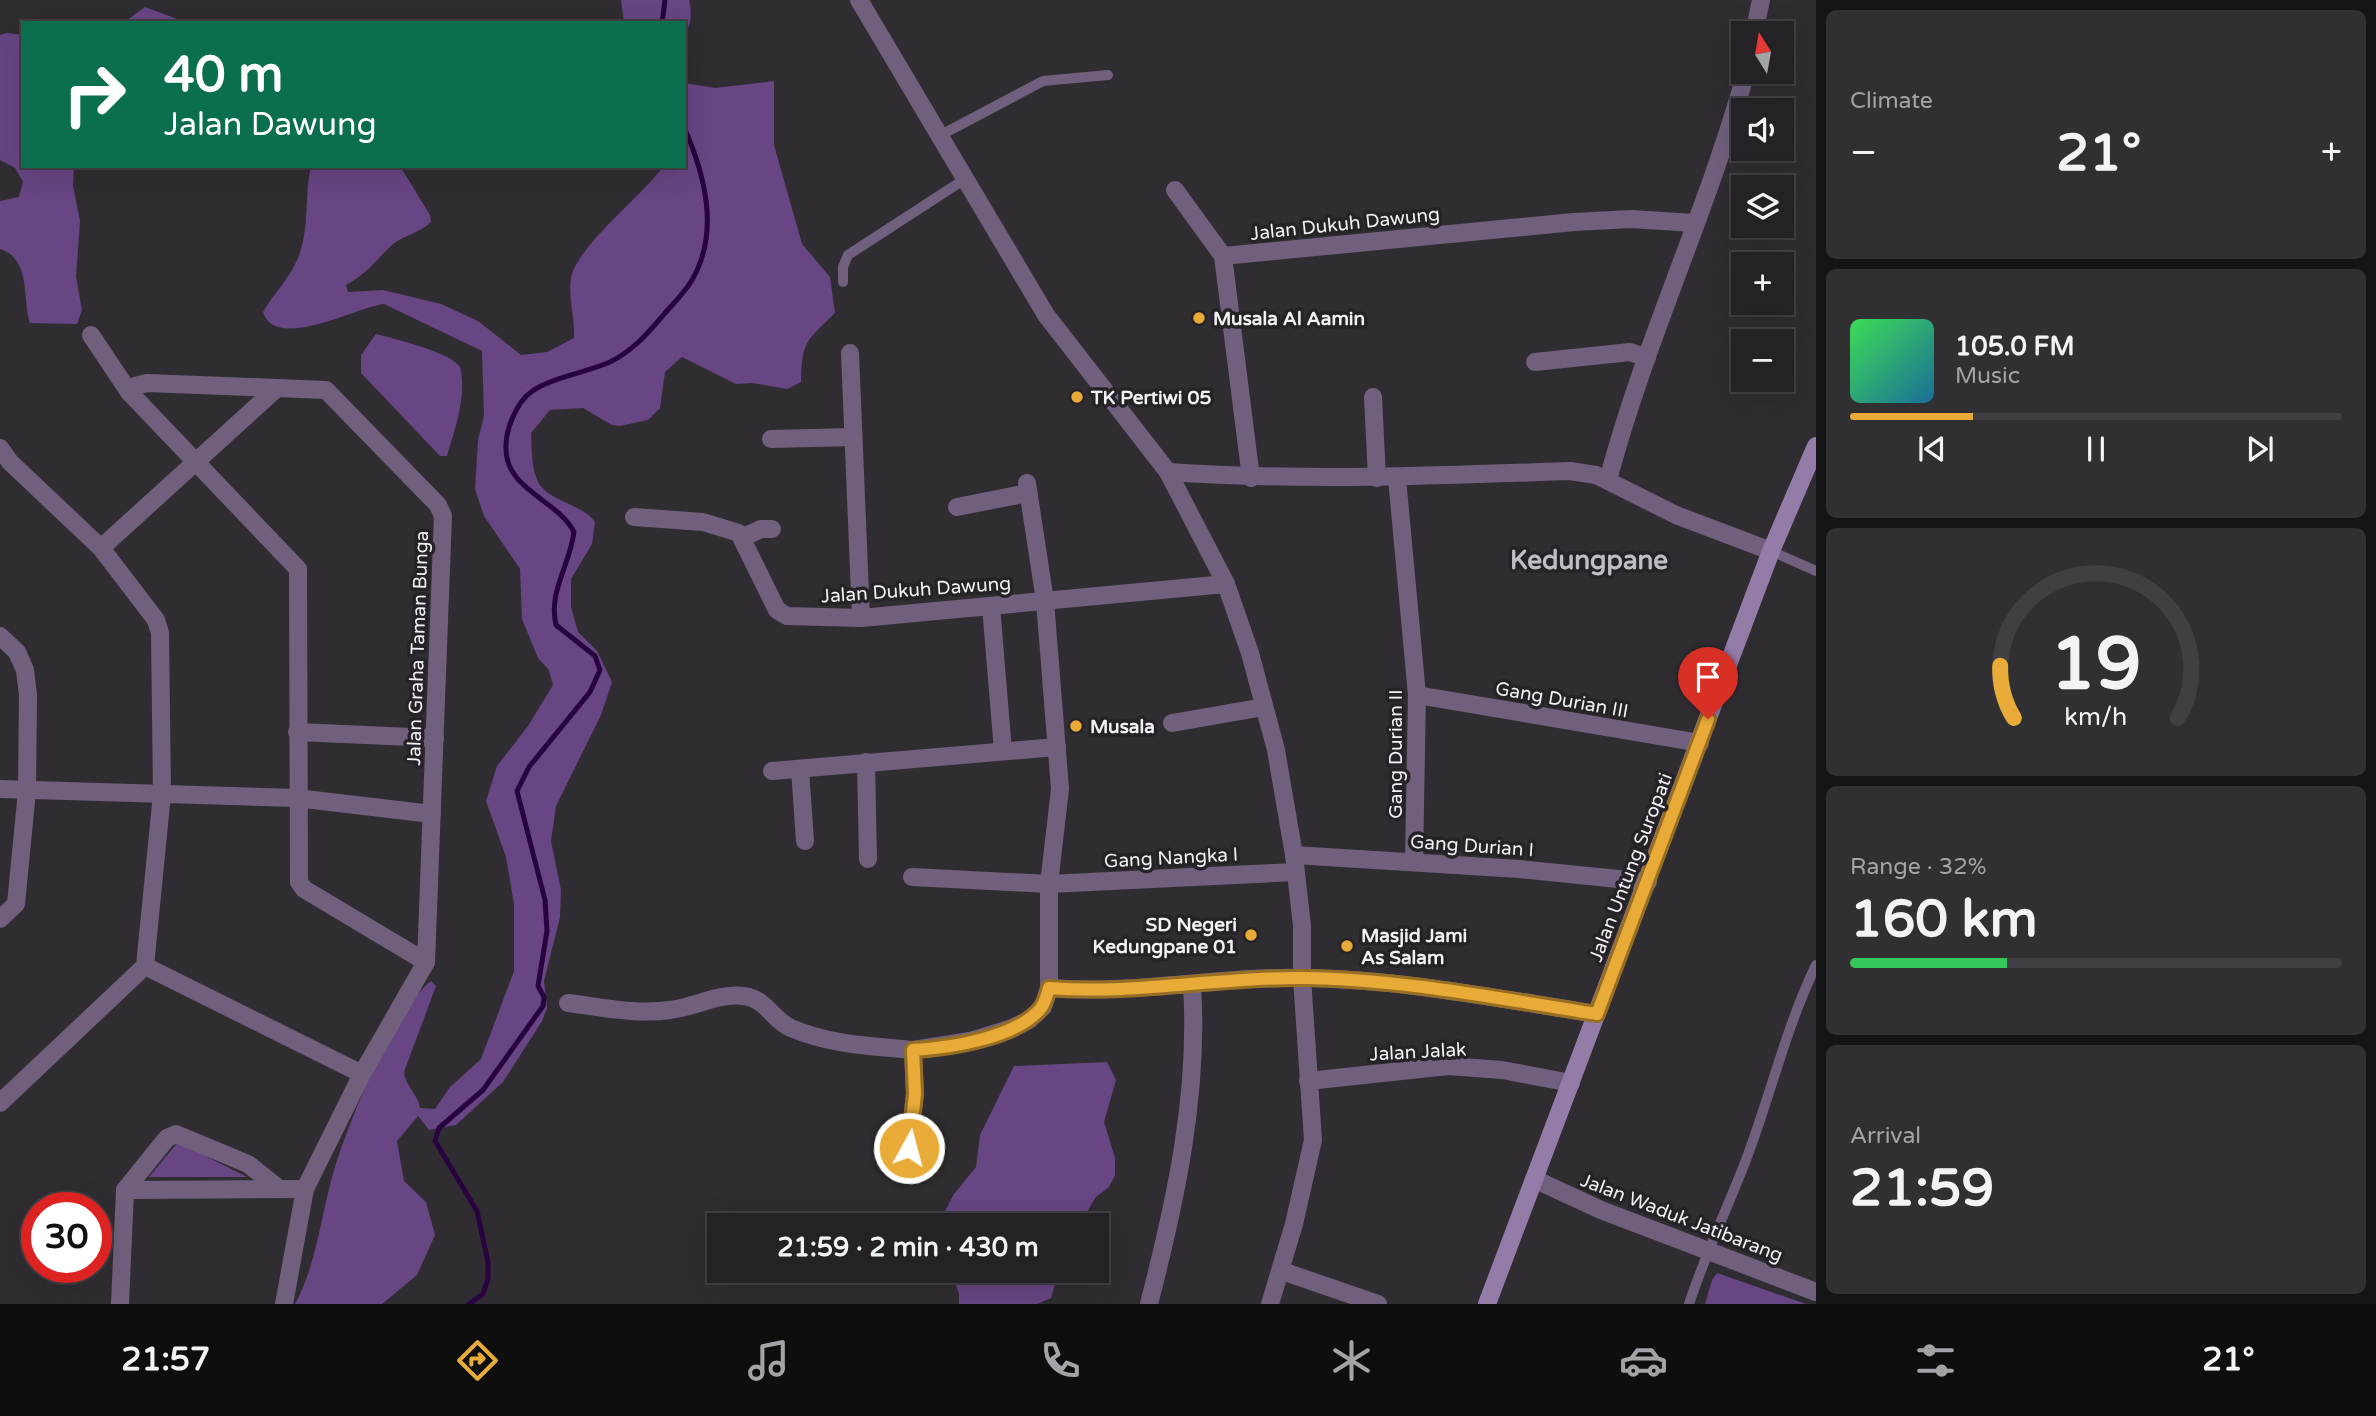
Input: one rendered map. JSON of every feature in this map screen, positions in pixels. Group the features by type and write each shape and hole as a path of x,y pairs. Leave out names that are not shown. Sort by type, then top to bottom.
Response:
{"main road":[{"name":"Jalan Untung Suropati","path":"1487,1304 1648,882 1770,551 1815,450"}],"street":[{"path":"859,0 1046,315 1168,472 1226,584 1276,750 1295,863 1302,926 1302,978 1313,1140 1282,1271 1270,1304"},
{"path":"1757,21 1761,0"},
{"path":"1608,480 1624,422 1694,223 1725,146 1743,84"},
{"path":"1175,190 1223,256 1251,478"},
{"name":"Jalan Dukuh Dawung","path":"1223,256 1574,222 1631,219 1694,223"},
{"path":"91,335 129,392 198,460 298,569 296,798 297,878 300,885 426,962"},
{"path":"1535,362 1630,352 1647,358"},
{"path":"850,353 862,618"},
{"name":"Jalan Graha Taman Bunga","path":"129,392 135,386 147,383 326,390 441,510 426,962 362,1074 305,1189 284,1304"},
{"path":"101,548 277,388"},
{"path":"1373,397 1377,478"},
{"path":"771,439 853,437"},
{"path":"0,1103 145,966 162,794 160,633 156,620 101,548 3,457"},
{"path":"1168,472 1251,478 1397,478 1570,471 1608,480 1676,516 1770,551"},
{"name":"Gang Durian II","path":"1397,478 1417,695 1414,862"},
{"path":"568,1003 668,1011 728,996 742,996 756,998 787,1027 805,1034 843,1044 913,1050 970,1041 1012,1028 1029,1020 1043,1007 1049,988 1049,884 1060,789 1045,601 1027,488 957,507"},
{"path":"634,517 704,522 733,529 744,537 758,530 772,529"},
{"name":"Jalan Dukuh Dawung","path":"744,537 779,613 787,616 862,618 1226,584"},
{"path":"991,606 1003,751"},
{"path":"0,636 17,652 25,670 28,695 27,791 16,904 0,919"},
{"name":"Gang Durian III","path":"1417,695 1700,743"},
{"path":"1172,723 1264,707"},
{"path":"297,732 435,738"},
{"path":"772,771 1057,747"},
{"path":"866,762 868,859"},
{"path":"800,769 804,841"},
{"path":"0,789 296,798 432,814"},
{"name":"Gang Durian I","path":"1295,863 1414,862 1648,882"},
{"name":"Gang Nangka I","path":"1049,884 1295,863"},
{"path":"912,877 1049,884"},
{"path":"145,966 362,1074"},
{"path":"1049,988 1099,992 1302,978 1457,993 1597,1014"},
{"path":"1149,1304 1169,1224 1189,1120 1194,1015 1192,985"},
{"path":"905,1175 915,1094 913,1050"},
{"name":"Jalan Jalak","path":"1308,1081 1448,1066 1502,1070 1571,1083"},
{"path":"120,1304 125,1189 167,1138 176,1134 248,1164 277,1187"},
{"name":"Jalan Waduk Jatibarang","path":"1534,1179 1601,1210 1816,1292"},
{"path":"125,1189 305,1189"},
{"path":"1282,1271 1378,1304"}],"lane":[{"path":"939,136 1043,81 1108,75"},
{"path":"843,282 844,261 848,255 965,179"},
{"path":"1770,551 1816,571"},
{"path":"1689,1304 1707,1249 1746,1159 1793,1013 1816,965"}],"shaded area":[{"path":"621,0 689,0 691,13 686,32 686,21 624,21"},
{"path":"145,7 183,21 126,21"},
{"path":"0,35 21,35 21,168 74,168 73,186 80,221 76,277 82,310 77,324 30,323 21,271 10,254 0,249 0,201 19,197 23,182 15,168 0,160"},
{"path":"774,81 774,145 802,244 830,277 835,313 812,337 805,349 801,382 787,389 752,383 736,384 682,357 665,372 660,408 648,420 620,426 612,425 583,408 550,410 531,433 533,467 540,485 554,497 589,515 595,522 592,544 571,579 571,607 578,632 597,651 612,682 601,715 556,806 551,841 561,890 560,917 544,981 547,1008 542,1021 503,1082 456,1125 429,1130 418,1116 397,1141 404,1181 426,1202 435,1235 417,1275 382,1304 295,1304 309,1272 334,1170 361,1097 402,1017 416,996 431,981 436,986 404,1072 420,1108 435,1109 450,1087 481,1059 514,971 514,904 506,857 486,801 497,766 528,726 553,685 549,670 538,658 522,619 520,569 484,516 475,489 478,440 484,416 482,351 384,304 299,328 283,328 271,323 263,312 291,272 302,247 311,168 401,168 430,215 431,222 427,226 392,245 366,271 346,285 348,292 383,290 441,304 478,321 521,355 547,352 574,338 571,278 585,251 662,168 686,168 686,83 715,88"},
{"path":"376,334 434,351 460,367 461,401 447,456 440,456 361,373 361,355"},
{"path":"1107,1062 1116,1080 1104,1122 1115,1158 1115,1175 1109,1187 1096,1197 1086,1213 944,1213 954,1194 976,1167 980,1135 1014,1066"},
{"path":"178,1142 247,1177 149,1177"},
{"path":"1717,1273 1806,1304 1705,1304 1712,1280"},
{"path":"955,1283 1055,1283 1051,1298 1037,1304 959,1304"}],"waterway":[{"path":"662,21 665,0"},
{"path":"469,1304 483,1294 488,1279 488,1262 477,1211 435,1141 439,1128 483,1090 543,1006 544,997 538,986 547,931 545,900 517,791 529,767 590,692 600,670 595,656 556,625 554,613 557,590 574,532 557,511 514,475 508,463 507,434 516,410 531,392 548,383 601,366 626,352 653,327 692,280 701,262 707,223 703,184 686,132"}],"place":[{"name":"Musala Al Aamin","path":"1199,318"},
{"name":"TK Pertiwi 05","path":"1077,397"},
{"name":"Musala","path":"1076,726"},
{"name":"SD Negeri Kedungpane 01","path":"1251,935"},
{"name":"Masjid Jami As Salam","path":"1347,946"}],"district":[{"name":"Kedungpane","path":"1589,560"}],"route":[{"path":"909,1148 915,1094 913,1050 970,1041 1012,1028 1029,1020 1043,1007 1049,988 1099,992 1302,978 1358,981 1457,993 1597,1014 1708,719"}]}
